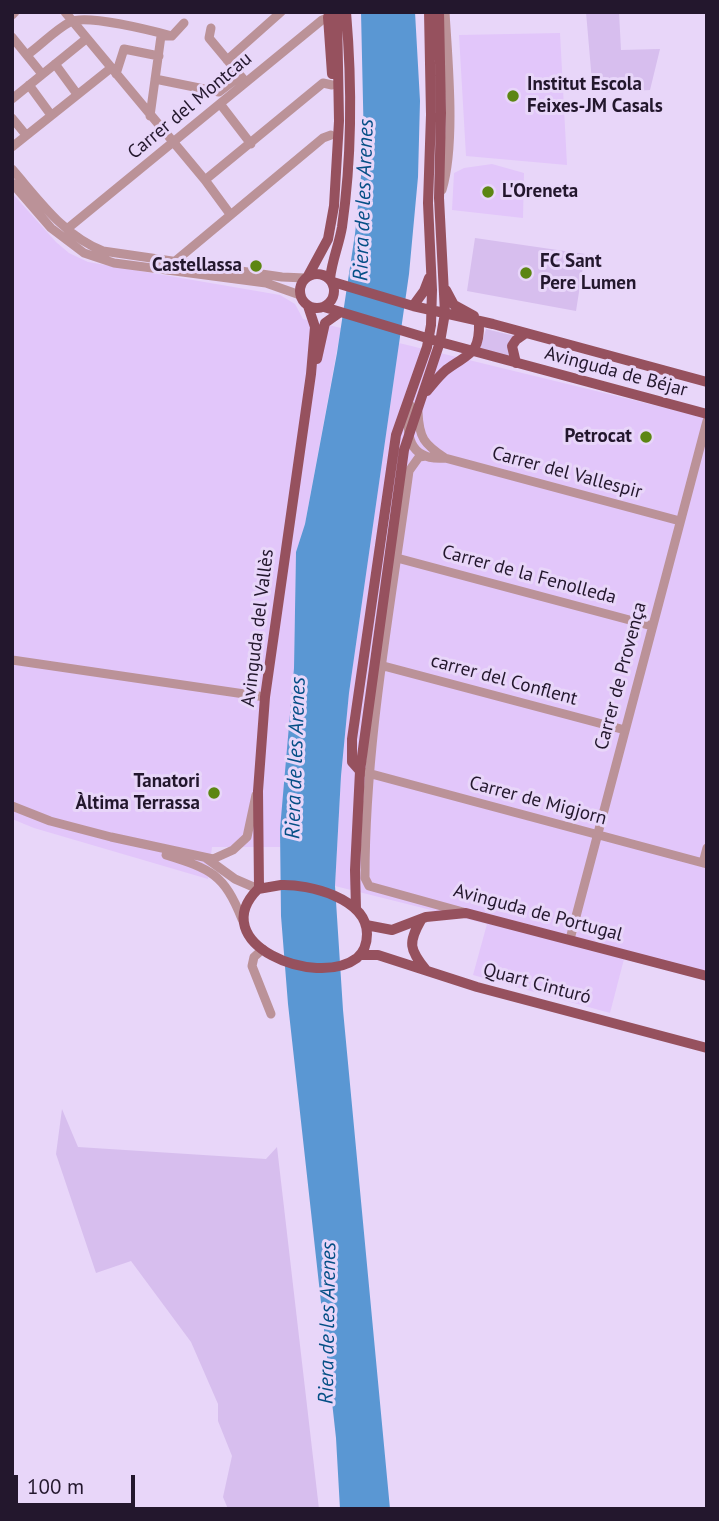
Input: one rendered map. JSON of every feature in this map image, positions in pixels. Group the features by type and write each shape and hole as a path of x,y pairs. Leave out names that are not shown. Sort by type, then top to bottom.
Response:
{"main road":[{"path":"323,307 334,296 336,283 333,256 341,228 346,178 349,99 346,12"},
{"path":"356,909 355,870 364,772 404,450 410,436 432,310 428,202 431,116 429,12"},
{"path":"364,772 352,762 355,719 396,435 417,399 440,342 445,313 439,198 439,12"},
{"path":"328,239 326,229 334,14"},
{"path":"334,14 338,130 336,181 328,239 300,286 300,295 308,306 323,307 406,331 470,354"},
{"path":"413,306 424,291 431,270"},
{"path":"306,277 318,273 336,283 413,306 475,318"},
{"path":"417,399 447,369 470,354 480,334 475,318 454,304 444,285"},
{"name":"Avinguda del Vallès","path":"261,888 258,791 265,697 311,374 315,327 308,306"},
{"name":"Avinguda del Vallès","path":"311,374 325,323 323,307"},
{"path":"325,323 340,313"},
{"name":"Avinguda de Béjar","path":"475,318 707,382"},
{"path":"406,331 416,343 422,362"},
{"name":"Avinguda de Béjar","path":"516,363 512,346 526,333"},
{"name":"Avinguda de Béjar","path":"470,354 491,356 707,414"},
{"path":"301,886 320,890 345,901 356,909 366,925 366,941 360,954 341,966 323,969 293,965 264,949 250,937 242,919 247,902 261,888 301,886"},
{"path":"366,925 391,930 438,915 466,913"},
{"name":"Avinguda de Portugal","path":"466,913 707,976"},
{"path":"421,920 411,944 415,955 427,971"},
{"name":"Quart Cinturó","path":"360,954 378,955 707,1048"}],"street":[{"path":"65,12 205,180 230,214"},
{"path":"267,12 280,13"},
{"path":"439,198 445,178 449,136 445,12"},
{"path":"227,60 280,13"},
{"name":"Carrer del Montcau","path":"67,229 221,105 243,79 334,14"},
{"path":"27,55 71,21 82,19 172,36"},
{"path":"150,116 161,36 172,36 184,23"},
{"path":"155,79 219,92 243,79 209,38 211,28"},
{"path":"12,37 42,74"},
{"path":"12,99 86,39"},
{"path":"12,147 77,94 113,71 124,49 159,56"},
{"path":"55,64 77,94"},
{"path":"205,180 323,83 332,85"},
{"path":"29,85 51,115"},
{"path":"221,105 251,144"},
{"path":"12,117 26,135"},
{"path":"173,263 323,138 331,135"},
{"path":"12,169 67,229 77,238 103,251 282,278 306,277"},
{"path":"12,183 51,228 71,245 92,256 128,265 266,283 300,295"},
{"path":"417,399 419,432 428,445 445,458"},
{"name":"Carrer de Provença","path":"570,939 707,421"},
{"path":"410,436 426,456"},
{"path":"378,665 397,558 409,471 410,436"},
{"path":"409,471 414,461 426,456"},
{"name":"Carrer del Vallespir","path":"426,456 445,458 680,521"},
{"name":"Carrer de la Fenolleda","path":"397,558 652,626"},
{"path":"371,612 368,654 378,665"},
{"path":"12,660 265,697"},
{"path":"355,719 360,709 366,669 378,665"},
{"name":"carrer del Conflent","path":"378,665 625,730"},
{"name":"Carrer de Migjorn","path":"364,772 705,863"},
{"name":"Avinguda de Portugal","path":"364,772 365,878 369,886 466,913"},
{"path":"206,858 226,854 241,844 249,829 258,791"},
{"path":"12,806 50,821 206,858 243,883 261,888"},
{"path":"111,837 209,871 227,887 242,919"},
{"path":"705,863 707,849"},
{"path":"264,949 254,957 252,966 271,1014"}],"shaded area":[{"path":"586,12 619,12 621,50 660,49 650,90 593,93"},
{"name":"Institut Escola Feixes-JM Casals","path":"560,33 567,165 466,156 459,35"},
{"name":"L'Oreneta","path":"492,164 524,173 523,218 452,210 454,173 464,168"},
{"path":"12,193 56,242 69,253 88,262 280,295 295,304 303,319 341,328 305,524 296,552 294,668 280,847 212,847 208,879 34,828 12,819"},
{"name":"FC Sant Pere Lumen","path":"475,238 585,254 576,311 467,291"},
{"path":"486,329 515,336 509,357 480,348"},
{"path":"399,343 707,418 707,981 624,959 610,1013 473,975 487,924 335,886 349,693"},
{"path":"62,1109 78,1147 266,1159 277,1147 319,1509 228,1509 223,1497 232,1456 218,1421 218,1404 191,1342 131,1261 96,1273 56,1154"}],"water":[{"name":"Riera de les Arenes","path":"361,12 415,12 420,101 418,177 409,274 349,693 335,886 343,1010 390,1509 340,1509 336,1438 288,1004 281,916 280,829 294,668 296,552 305,524 337,353 355,234 364,147"}],"place":[{"name":"Institut Escola Feixes-JM Casals","path":"513,96"},
{"name":"L'Oreneta","path":"488,192"},
{"name":"Castellassa","path":"256,266"},
{"name":"FC Sant Pere Lumen","path":"526,273"},
{"name":"Petrocat","path":"646,437"},
{"name":"Tanatori Àltima Terrassa","path":"214,793"}]}
